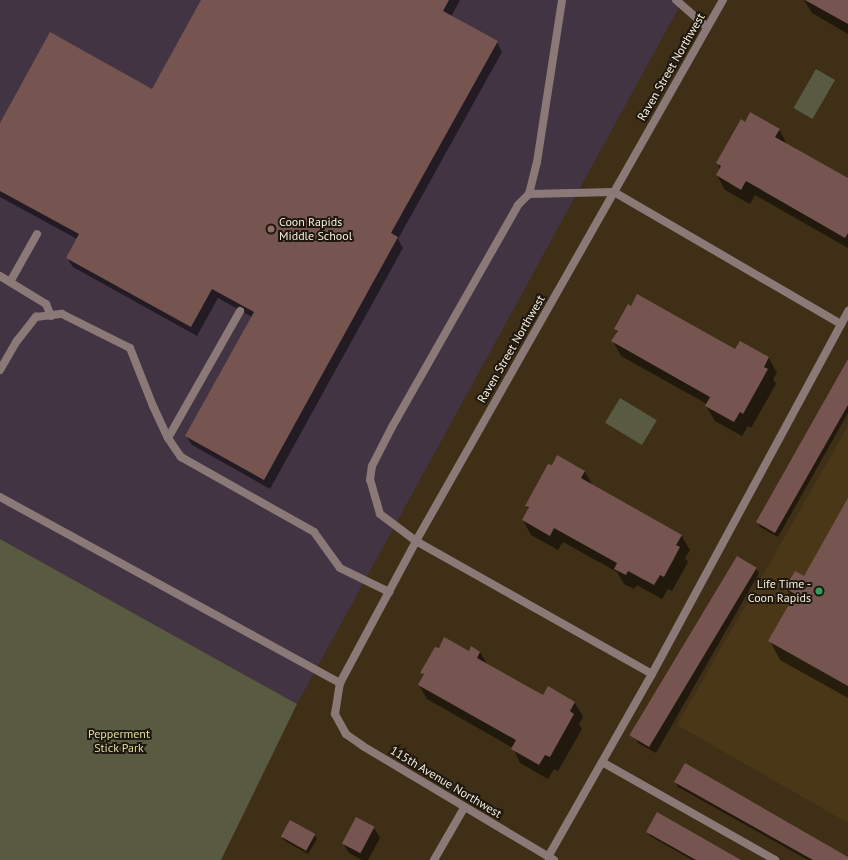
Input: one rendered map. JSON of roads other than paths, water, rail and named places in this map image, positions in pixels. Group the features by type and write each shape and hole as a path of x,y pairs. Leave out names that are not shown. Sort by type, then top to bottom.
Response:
{"street":[{"path":"562,0 537,162 529,194 518,206 372,466 370,480 380,514 416,541 652,674"},
{"path":"676,0 708,27"},
{"name":"Raven Street Northwest","path":"335,714 340,683 416,541 723,0"},
{"path":"529,194 614,192 841,324"},
{"path":"10,282 37,234"},
{"path":"0,276 46,304 51,316"},
{"path":"168,438 240,311"},
{"path":"551,858 848,311"},
{"path":"0,370 17,340 36,317 62,314 130,348 153,406 168,438 181,457 314,532 340,568 389,592"},
{"path":"0,497 91,545 340,683"},
{"name":"115th Avenue Northwest","path":"335,714 346,734 363,746 464,808 551,858"},
{"path":"602,762 775,860"},
{"path":"434,860 464,808"}],"place":[{"name":"Coon Rapids Middle School","path":"271,229"},
{"name":"Life Time - Coon Rapids","path":"819,591"}],"park label":[{"name":"Pepperment Stick Park","path":"119,741"}]}
